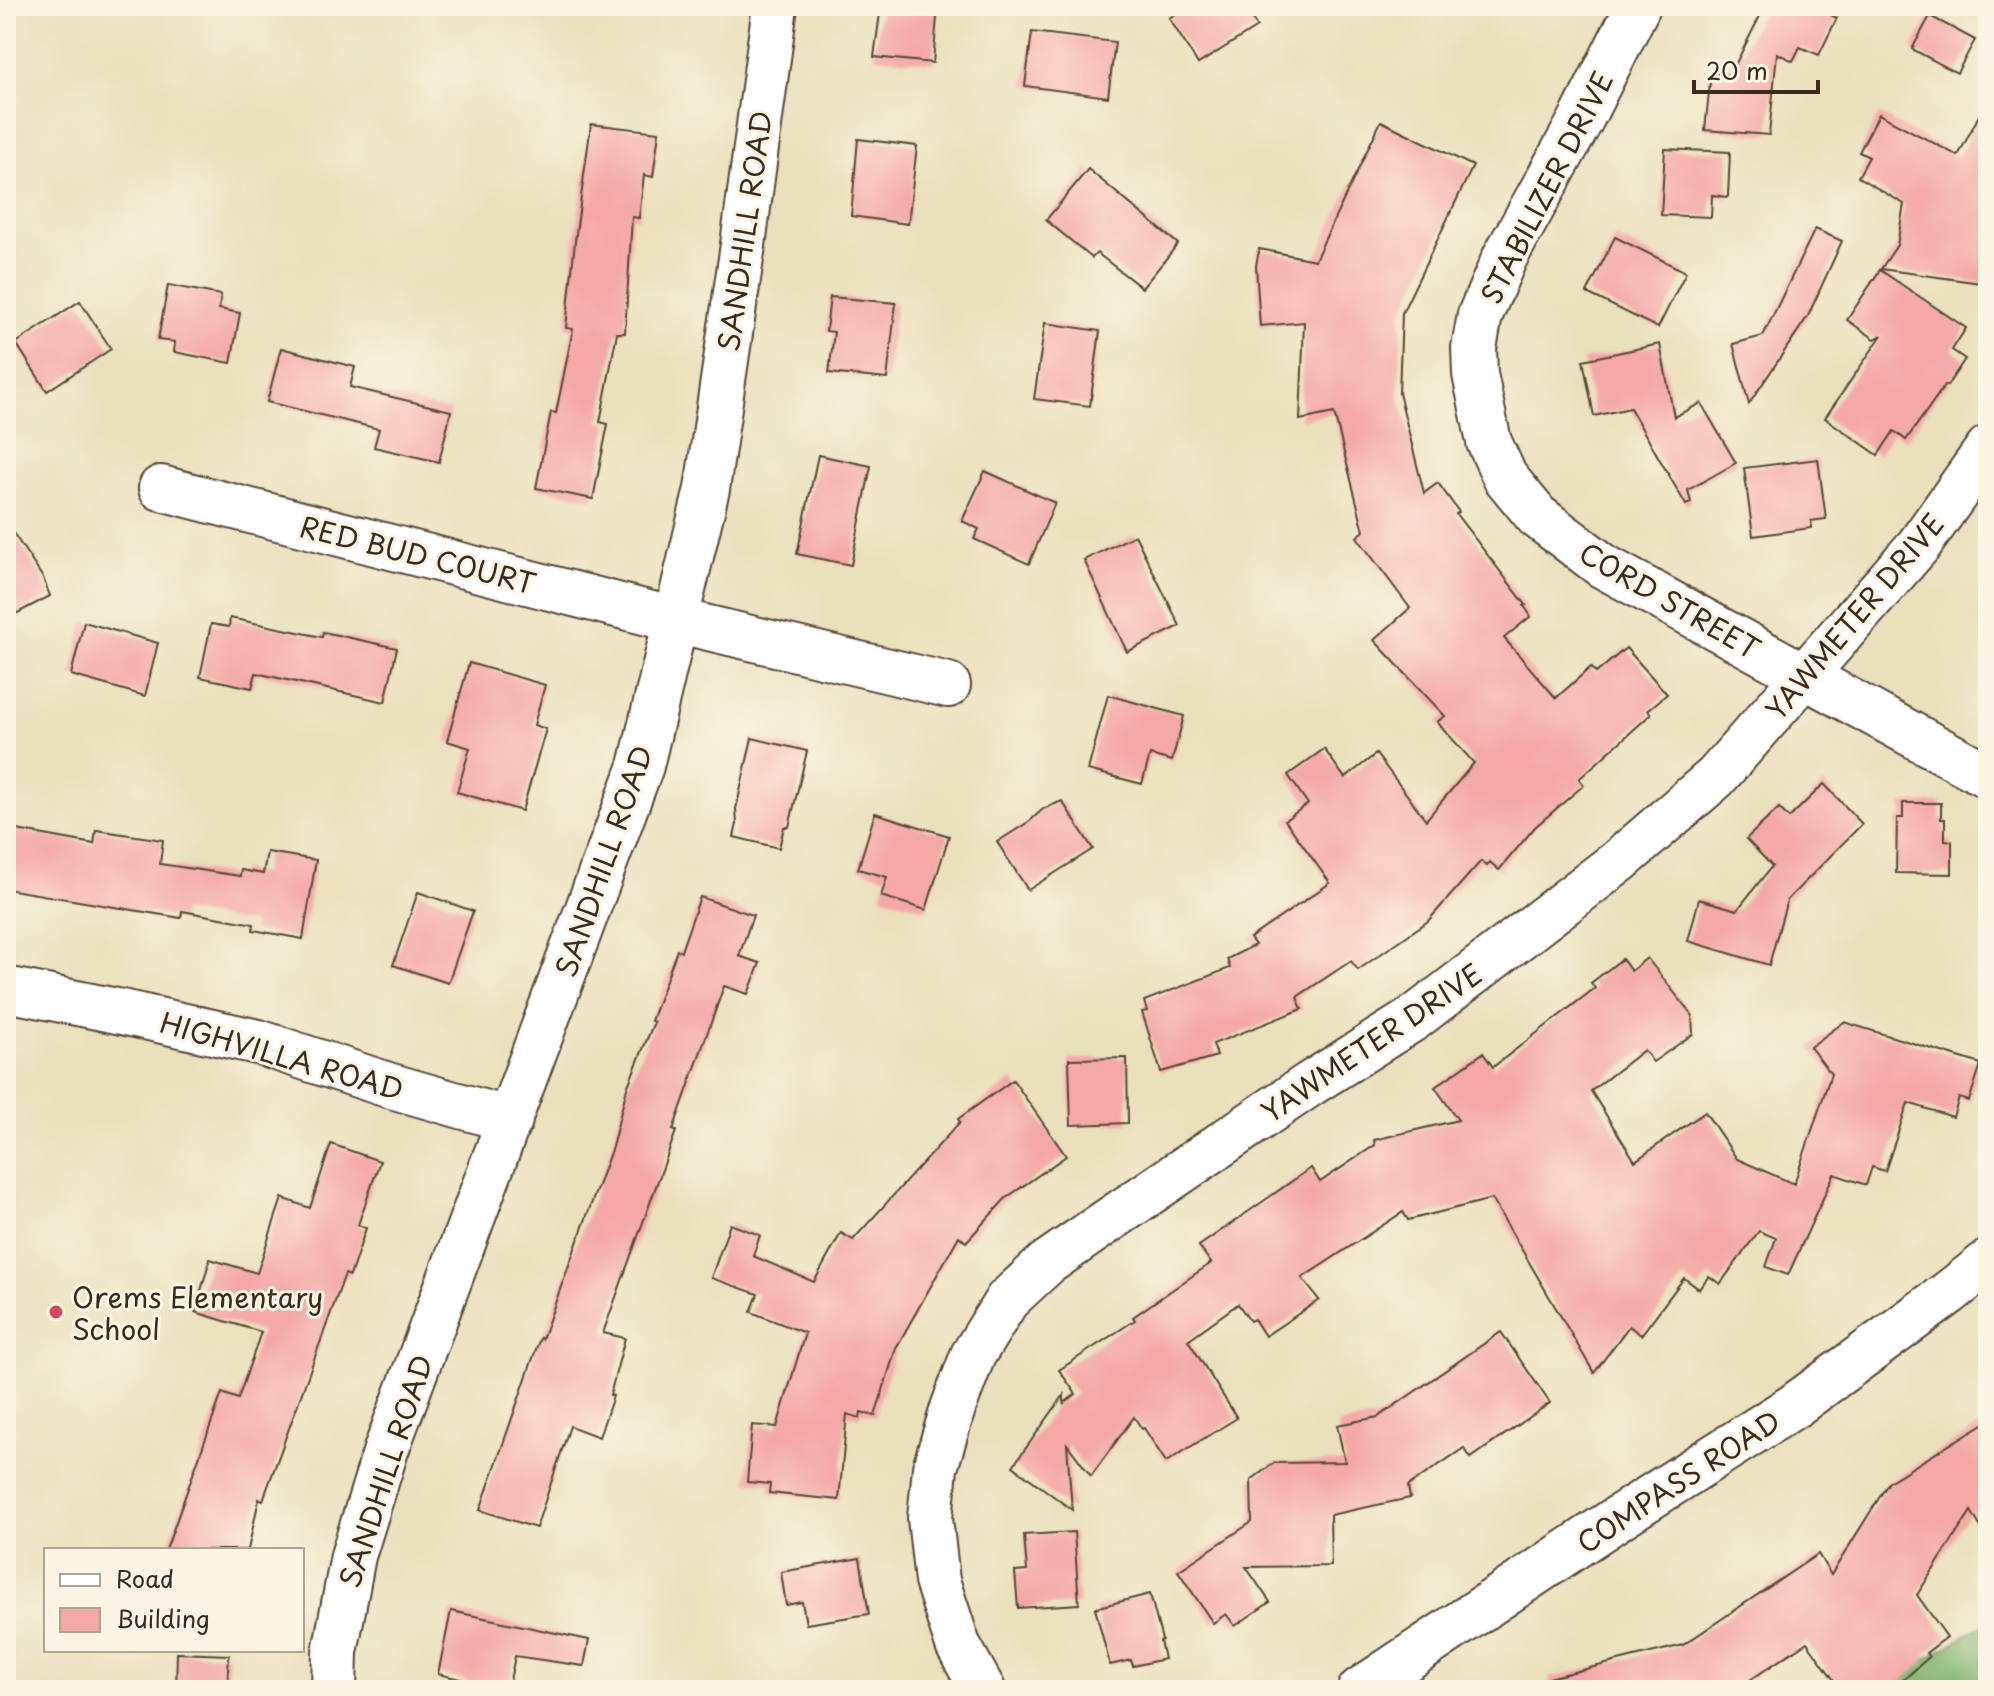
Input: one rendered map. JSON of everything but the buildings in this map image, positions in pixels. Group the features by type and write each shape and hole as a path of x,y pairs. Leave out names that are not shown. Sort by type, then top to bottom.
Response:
{"street":[{"name":"SANDHILL ROAD","path":"334,1690 335,1652 353,1556 381,1465 641,766 707,489 775,6"},
{"name":"STABILIZER DRIVE","path":"1475,374 1474,348 1480,315 1491,288 1638,6"},
{"name":"CORD STREET","path":"1475,374 1489,442 1505,477 1537,516 1603,566 1988,776"},
{"name":"YAWMETER DRIVE","path":"983,1690 958,1645 937,1581 930,1518 935,1468 953,1408 973,1355 1007,1300 1047,1263 1310,1084 1413,1019 1607,870 1716,777 1919,545 1988,448"},
{"name":"RED BUD COURT","path":"161,488 675,620 948,685"},
{"name":"HIGHVILLA ROAD","path":"6,989 258,1042 388,1085 510,1120"},
{"name":"COMPASS ROAD","path":"1360,1690 1624,1514 1794,1406 1988,1262"}],"green space":[{"path":"1988,1622 1988,1690 1876,1690"}],"place":[{"name":"Orems Elementary School","path":"56,1312"}]}
